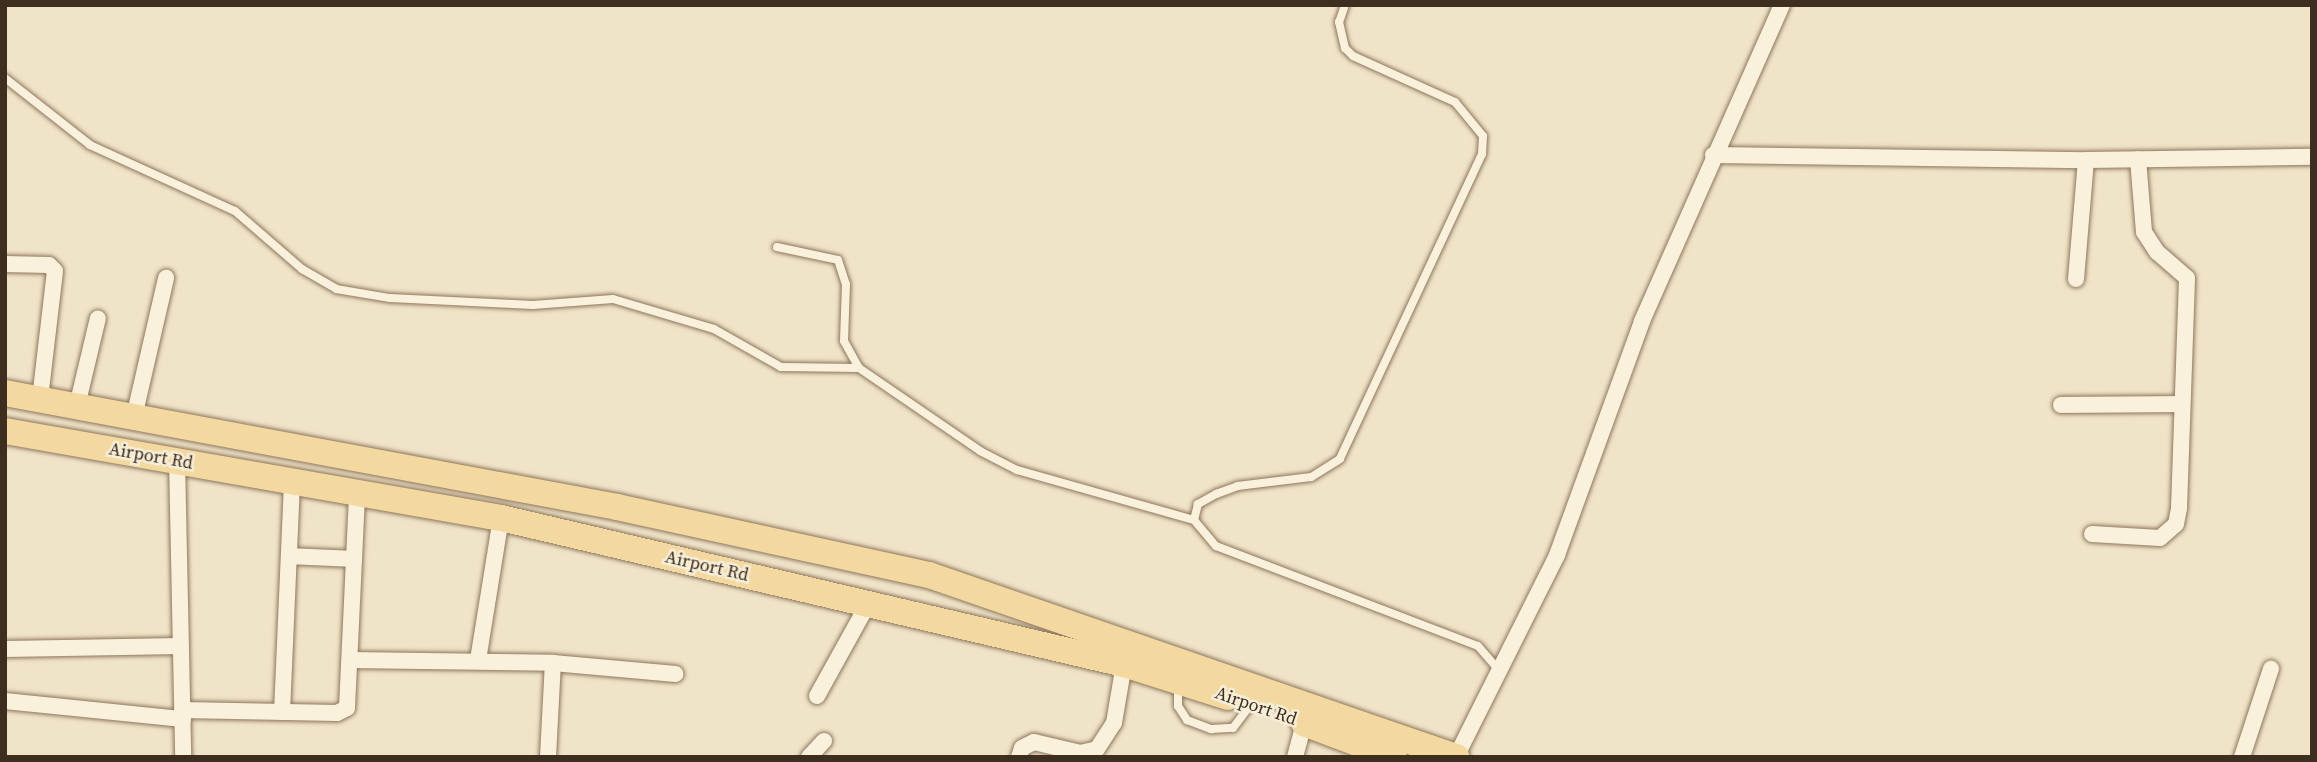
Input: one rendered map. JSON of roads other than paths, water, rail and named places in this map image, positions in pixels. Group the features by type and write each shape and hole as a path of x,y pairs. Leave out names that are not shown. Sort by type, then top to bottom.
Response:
{"main road":[{"path":"5,393 617,507 929,575 1456,757"},
{"name":"Airport Rd","path":"5,431 501,518 1124,664 1251,704 1394,757"}],"street":[{"path":"1456,757 1558,555 1642,321 1713,155 1782,5"},
{"path":"1713,155 2086,160 2312,157"},
{"path":"2092,534 2160,538 2176,524 2187,278 2157,252 2144,232 2138,159"},
{"path":"2076,279 2086,160"},
{"path":"5,264 49,265 55,271 40,399"},
{"path":"134,417 166,278"},
{"path":"76,406 98,318"},
{"path":"2061,405 2180,404"},
{"path":"177,460 183,757"},
{"path":"282,712 292,481"},
{"path":"5,701 182,714 344,710 350,660 357,492"},
{"path":"478,660 501,518"},
{"path":"289,556 354,559"},
{"path":"817,696 868,604"},
{"path":"5,649 181,646"},
{"path":"350,660 553,663 676,674"},
{"path":"548,757 553,663"},
{"path":"1016,754 1034,742 1080,754 1097,749 1110,734 1124,664"},
{"path":"2242,757 2271,668"},
{"path":"1295,757 1304,723"},
{"path":"809,757 824,741"}],"lane":[{"path":"1194,520 1198,504 1216,494 1238,486 1311,477 1340,459 1482,154 1483,136 1454,102 1353,56 1345,48 1339,22 1345,5"},
{"path":"5,78 90,145 235,211 302,269 336,289 390,299 533,305 613,299 714,329 781,367 859,368"},
{"path":"777,247 828,255 843,268 844,341 859,368 980,451 1017,470 1194,520 1216,546 1478,646 1499,670"},
{"path":"1178,681 1178,706 1187,720 1200,727 1233,728 1251,704"}]}
